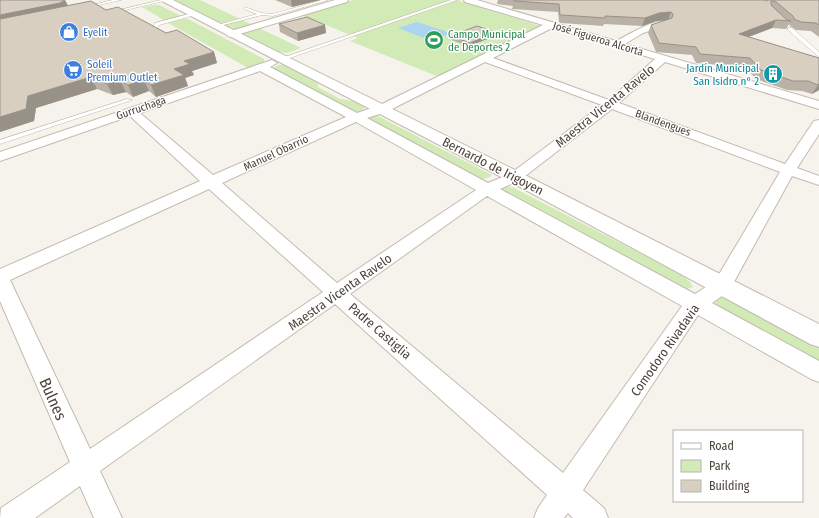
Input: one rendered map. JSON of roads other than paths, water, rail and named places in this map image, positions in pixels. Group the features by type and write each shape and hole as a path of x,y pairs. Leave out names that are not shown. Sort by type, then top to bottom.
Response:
{"street":[{"name":"Bernardo de Irigoyen","path":"166,0 230,34 515,177 819,336"},
{"path":"230,34 344,0"},
{"name":"José Figueroa Alcorta","path":"468,0 819,105"},
{"path":"617,45 640,31 665,23"},
{"name":"Manuel Obarrio","path":"0,278 356,116 382,109 551,25"},
{"name":"Blandengues","path":"484,58 819,181"},
{"name":"Maestra Vicenta Ravelo","path":"11,518 487,189 515,177 611,104 663,58"},
{"name":"Gurruchaga","path":"0,157 130,105 261,67 282,59"},
{"name":"Bernardo de Irigoyen","path":"261,67 356,116 819,372"},
{"name":"Padre Castiglia","path":"130,105 212,182 337,294 594,518"},
{"name":"Comodoro Rivadavia","path":"548,518 695,304 722,286 788,170 819,124"},
{"name":"Bulnes","path":"0,278 84,469 108,518"}],"lane":[{"path":"112,0 80,8 119,0"},
{"path":"108,13 166,0"},
{"path":"245,8 260,14 274,15 326,0"},
{"path":"282,59 455,0"},
{"path":"216,26 286,7"},
{"path":"168,38 155,28 157,24 193,14"},
{"path":"790,29 819,55"},
{"path":"0,142 130,105"}],"water":[{"path":"417,22 451,33 432,41 398,28"}],"place":[{"name":"Eyelit","path":"69,32"},
{"name":"Campo Municipal de Deportes 2","path":"434,40"},
{"name":"Soleil Premium Outlet","path":"73,70"},
{"name":"Jardín Municipal San Isidro n° 2","path":"773,74"}]}
